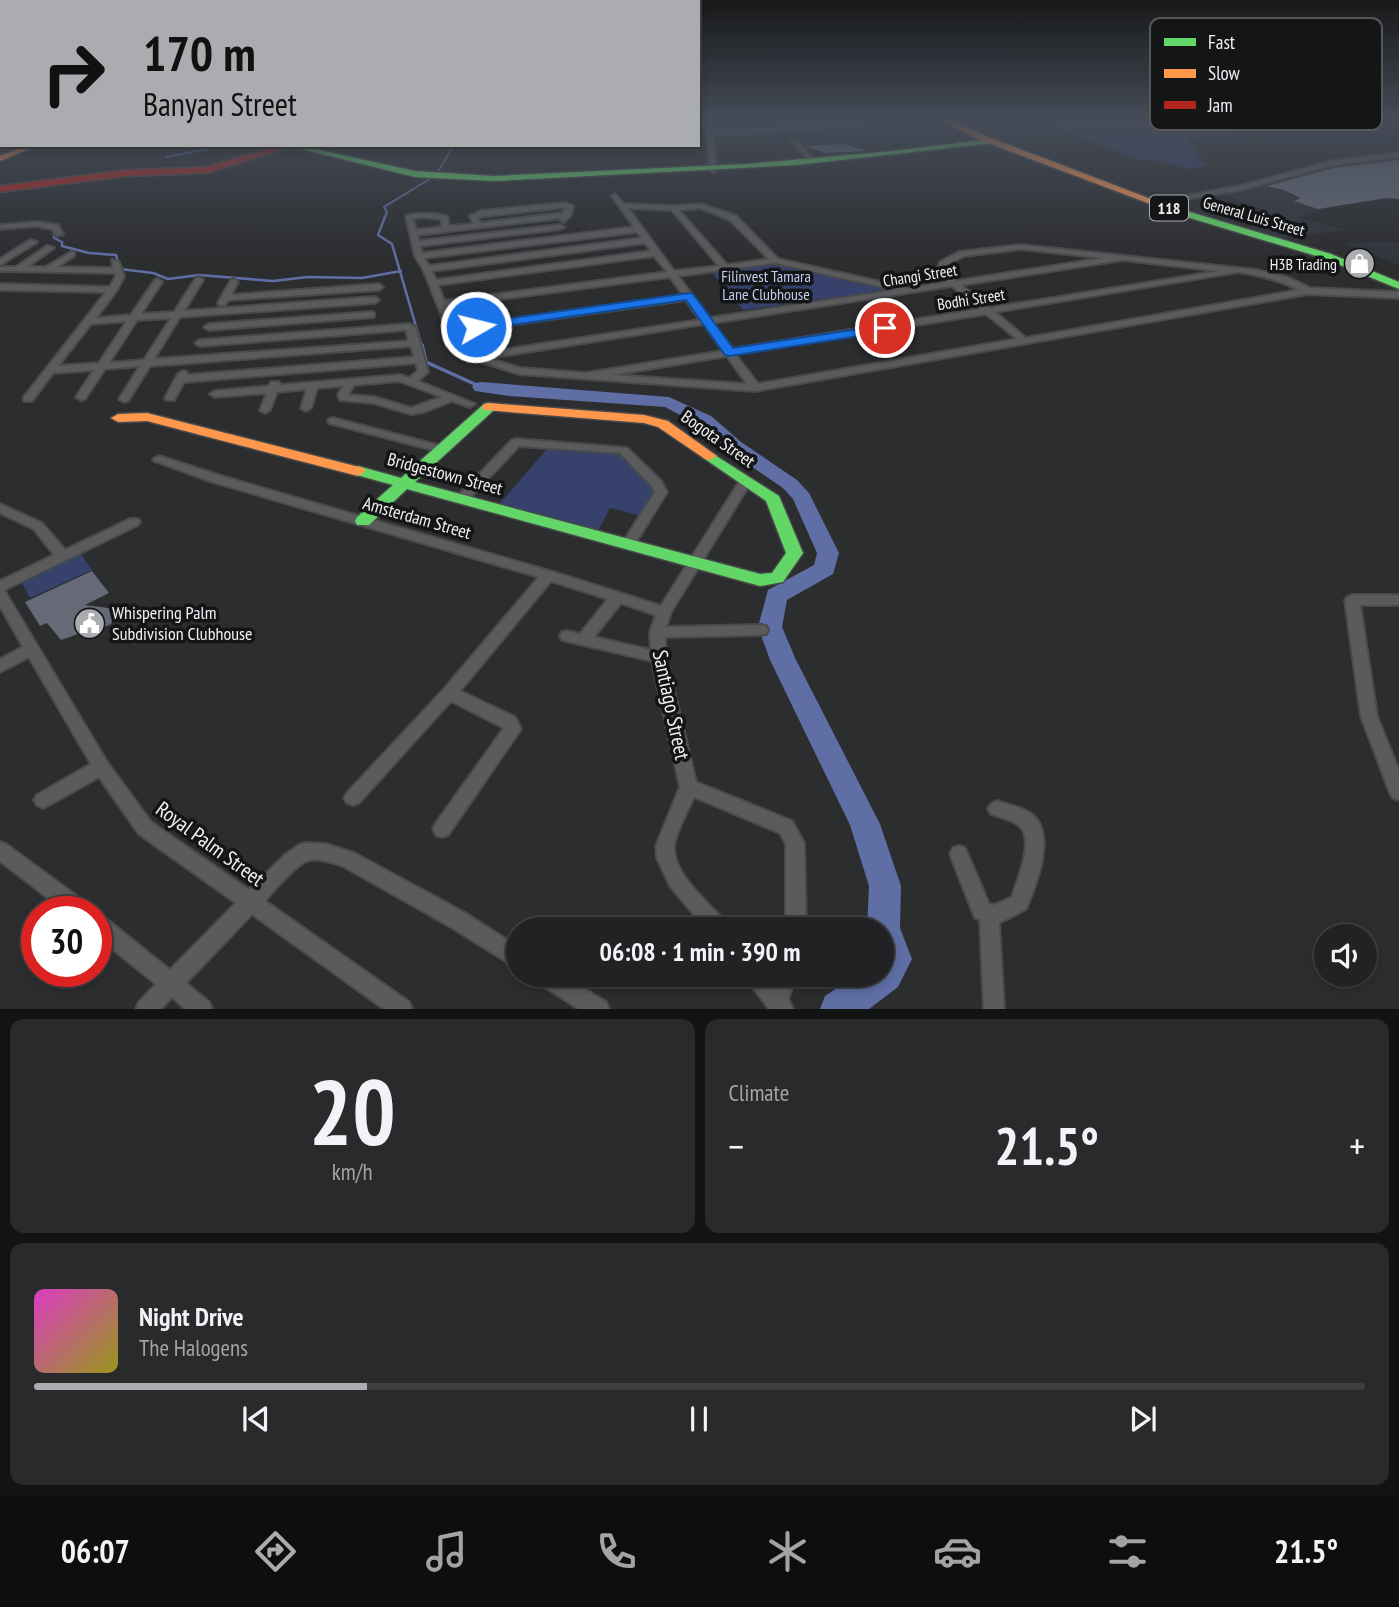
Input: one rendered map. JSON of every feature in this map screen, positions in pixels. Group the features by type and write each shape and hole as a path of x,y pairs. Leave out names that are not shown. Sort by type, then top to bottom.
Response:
{"main road":[{"path":"0,189 127,173 207,170 220,166"},
{"path":"387,166 433,176 468,179 713,170 751,166"},
{"name":"General Luis Street","path":"1058,166 1220,226 1345,262 1399,286"},
{"name":"Bogota Street","path":"441,449 491,406 644,419 663,424 773,499 795,553 777,578 760,580"},
{"name":"Bridgestown Street","path":"118,418 147,416 463,498 760,580"},
{"path":"363,521 441,449"}],"street":[{"path":"1154,202 1241,188 1321,166"},
{"path":"615,196 755,388"},
{"path":"621,205 674,208 701,206 733,218 775,261"},
{"path":"674,208 725,267"},
{"path":"555,239 568,210"},
{"path":"477,224 474,216 480,213 568,210"},
{"path":"413,233 568,210"},
{"path":"446,228 444,218 438,216 421,215 409,218 419,256 427,269 460,352 519,372 755,388 1308,291 1399,295"},
{"path":"0,227 43,224 55,227 59,234"},
{"path":"416,244 560,227"},
{"path":"419,256 639,229"},
{"path":"427,269 647,240"},
{"path":"0,263 33,242"},
{"path":"1026,342 940,272 940,268 962,254 1021,247 1238,270 1276,276 1308,291"},
{"path":"18,269 50,248"},
{"path":"432,283 656,253"},
{"path":"47,270 71,254"},
{"path":"75,270 92,258"},
{"name":"Changi Street","path":"473,357 1122,258"},
{"path":"441,304 775,261 911,290"},
{"path":"0,269 75,270 117,266 119,280 113,290 28,399"},
{"name":"Bodhi Street","path":"585,376 1238,270"},
{"path":"367,330 382,277"},
{"path":"124,399 199,280"},
{"path":"81,397 158,282"},
{"path":"170,398 234,282"},
{"path":"265,295 271,282"},
{"path":"225,298 344,284 379,287"},
{"path":"0,287 113,290"},
{"path":"265,410 311,287"},
{"path":"1357,294 1399,302"},
{"path":"452,330 689,297"},
{"path":"89,321 375,300"},
{"path":"209,327 371,315"},
{"path":"200,343 410,327 423,372 412,382"},
{"path":"51,370 414,343"},
{"path":"180,379 419,360"},
{"path":"215,394 400,378 470,404"},
{"path":"351,382 343,395 344,398 374,400 411,411 452,397"},
{"path":"306,408 313,385"},
{"path":"333,421 441,449"},
{"path":"463,498 516,442 624,450 657,484 661,492 628,544"},
{"name":"Amsterdam Street","path":"159,459 217,479 548,575 664,612"},
{"name":"Santiago Street","path":"689,787 659,657 657,632 664,612 745,482"},
{"path":"0,508 38,526 63,557"},
{"path":"0,587 134,522"},
{"path":"353,798 449,693 548,575"},
{"name":"Royal Palm Street","path":"0,594 101,767 145,828 402,1009"},
{"path":"583,640 618,597"},
{"path":"1399,600 1352,600 1369,716 1399,793"},
{"path":"657,632 761,630"},
{"path":"566,636 659,657"},
{"path":"0,666 33,649"},
{"path":"442,829 513,729 509,722 449,693"},
{"path":"43,800 101,767"},
{"path":"709,917 669,869 665,855 665,846 689,787 786,827 792,834 795,844 796,917"},
{"path":"959,854 982,911 995,915 1019,904 1036,844 1031,825 997,808"},
{"path":"0,850 61,896"},
{"path":"146,1009 291,861 305,852 326,852 348,859 458,920 506,951"},
{"path":"989,913 994,1009"},
{"path":"112,936 202,1009"},
{"path":"563,987 599,1009"},
{"path":"766,987 780,1004"}],"shaded area":[{"path":"1324,166 1399,166 1399,198 1333,206 1299,217 1345,230 1279,238 1245,229 1254,227 1237,219 1269,212 1219,193"},
{"path":"1399,242 1399,265 1343,243"}],"green space":[{"path":"1177,166 1204,166 1187,169"},
{"name":"Filinvest Tamara Lane Clubhouse","path":"770,262 893,289 743,310 710,270"},
{"path":"547,449 620,454 657,492 642,516 610,508 598,531 499,504"},
{"path":"81,554 92,570 30,598 20,580"}],"building":[{"path":"1399,166 1399,199 1386,198 1318,209 1294,201 1301,198 1284,190 1267,186 1333,168"},
{"path":"92,571 109,593 85,605 116,609 111,624 102,628 102,631 83,637 78,634 61,640 47,623 40,626 25,602"}],"waterway":[{"path":"384,219 387,212 384,207 436,175 441,166"},
{"path":"385,217 378,235 392,244 400,271"},
{"path":"48,227 54,232 54,238 62,242 62,246 89,253 116,255 120,269 153,273 168,279 199,275 273,281 308,277 362,278 400,271"},
{"path":"400,271 422,347"},
{"path":"422,345 426,362 481,387"},
{"path":"481,387 669,402 704,420 734,446 790,484 802,497 828,553 825,569 776,596 770,627 783,660 865,824 885,886 883,928 895,959 886,975 838,1009"}],"traffic: fast":[{"path":"374,166 452,178 494,179 746,166"},
{"path":"1180,212 1327,256 1399,286"},
{"path":"363,521 489,407"},
{"path":"358,471 760,580 777,578 795,553 773,499 710,456"}],"traffic: slow":[{"path":"1058,166 1180,212"},
{"path":"489,407 644,419 663,424 710,456"},
{"path":"118,418 147,417 358,471"}],"traffic: jam":[{"path":"0,189 127,173 207,170 220,166"}],"place":[{"name":"H3B Trading","path":"1360,264"},
{"name":"Whispering Palm Subdivision Clubhouse","path":"89,623"}],"route":[{"path":"476,327 689,297 730,353 885,328"}]}
